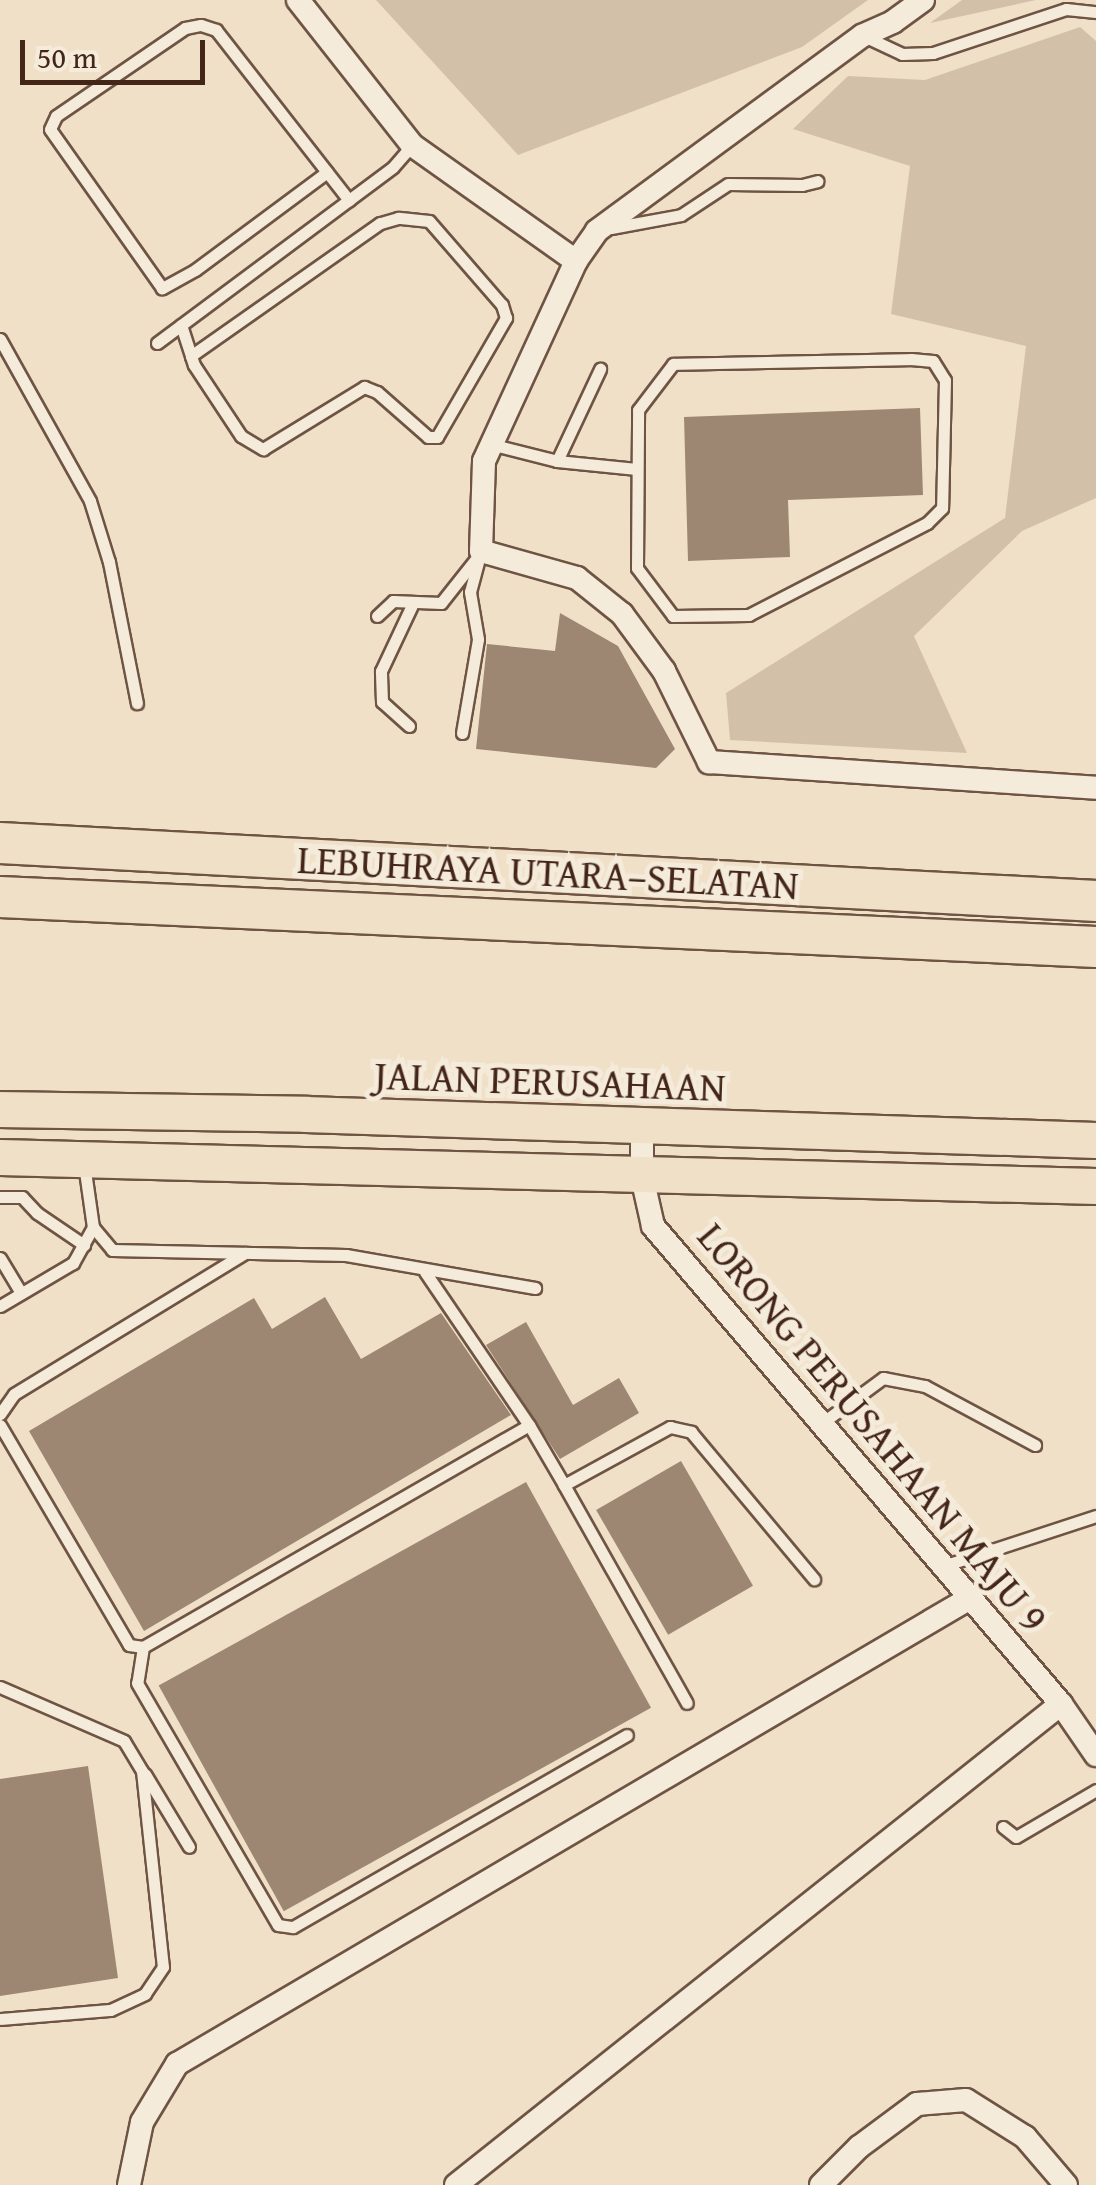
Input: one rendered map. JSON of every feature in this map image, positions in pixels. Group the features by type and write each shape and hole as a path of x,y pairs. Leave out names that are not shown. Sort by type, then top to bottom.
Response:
{"highway":[{"name":"LEBUHRAYA UTARA–SELATAN","path":"0,843 1096,901"},
{"name":"LEBUHRAYA UTARA–SELATAN","path":"0,897 1096,946"}],"main road":[{"name":"JALAN PERUSAHAAN","path":"0,1109 305,1114 1096,1140"},
{"path":"0,1157 642,1177 1096,1186"}],"street":[{"path":"298,0 412,145 576,261"},
{"path":"923,0 893,22 862,36 598,231 576,261 490,444 484,461 481,551 577,578 622,614 664,671 708,762 1096,788"},
{"name":"LORONG PERUSAHAAN MAJU 9","path":"642,1128 642,1177 653,1226 1061,1704 1095,1752"},
{"path":"129,2185 142,2122 177,2064 970,1598"},
{"path":"456,2185 1061,1704"},
{"path":"821,2185 859,2147 917,2104 966,2100 1026,2137 1066,2185"}],"lane":[{"path":"862,36 902,54 933,52 1066,9 1096,12"},
{"path":"327,172 194,270 162,288 50,129 56,116 185,28 201,25 216,30 349,200"},
{"path":"156,344 394,167 412,145"},
{"path":"598,231 681,215 728,184 802,186 818,181"},
{"path":"180,326 191,356 241,436 263,449 364,386 377,392 428,437 437,437 506,318 502,304 429,221 398,218 380,223 191,356"},
{"path":"0,339 90,501 110,562 136,704"},
{"path":"911,359 933,362 945,380 942,508 927,523 750,615 673,616 636,568 637,468 638,410 673,364 911,359"},
{"path":"556,461 600,369"},
{"path":"490,444 556,461 637,468"},
{"path":"376,616 393,601 441,603 481,551"},
{"path":"462,733 478,639 470,592 481,551"},
{"path":"409,726 382,702 381,671 414,602"},
{"path":"83,1160 94,1227 112,1250 346,1255 425,1272 535,1288"},
{"path":"0,1197 22,1197 37,1214 84,1244"},
{"path":"0,1306 73,1263 94,1227"},
{"path":"0,1414 14,1394 245,1253"},
{"path":"0,1258 21,1294"},
{"path":"425,1272 529,1425 686,1702"},
{"path":"822,1424 882,1378 925,1386 1035,1445"},
{"path":"0,1425 129,1645 143,1647 529,1425"},
{"path":"564,1485 670,1427 691,1432 814,1579"},
{"path":"943,1566 1096,1516"},
{"path":"143,1647 136,1683 278,1925 293,1927 627,1734"},
{"path":"0,1687 124,1741 189,1847"},
{"path":"0,2019 110,2010 145,1994 163,1967 142,1770"},
{"path":"1003,1827 1016,1836 1096,1790"}],"shaded area":[{"path":"376,0 868,0 802,47 518,155"},
{"path":"962,0 1036,0 930,23"},
{"path":"1080,27 1096,41 1096,498 1022,531 914,636 967,753 730,740 726,693 1005,518 1026,346 891,314 910,166 793,129 848,76 925,80"}],"building":[{"path":"920,408 923,495 788,500 790,557 688,561 684,417"},
{"path":"560,613 618,646 675,749 656,768 476,749 487,644 555,651"},
{"path":"325,1297 361,1359 441,1313 511,1415 144,1631 29,1431 254,1298 272,1329"},
{"path":"526,1322 573,1405 619,1378 639,1413 560,1459 486,1345"},
{"path":"681,1461 753,1586 668,1635 596,1510"},
{"path":"526,1482 651,1708 284,1911 159,1686"},
{"path":"88,1766 118,1978 0,1996 0,1779"}]}
